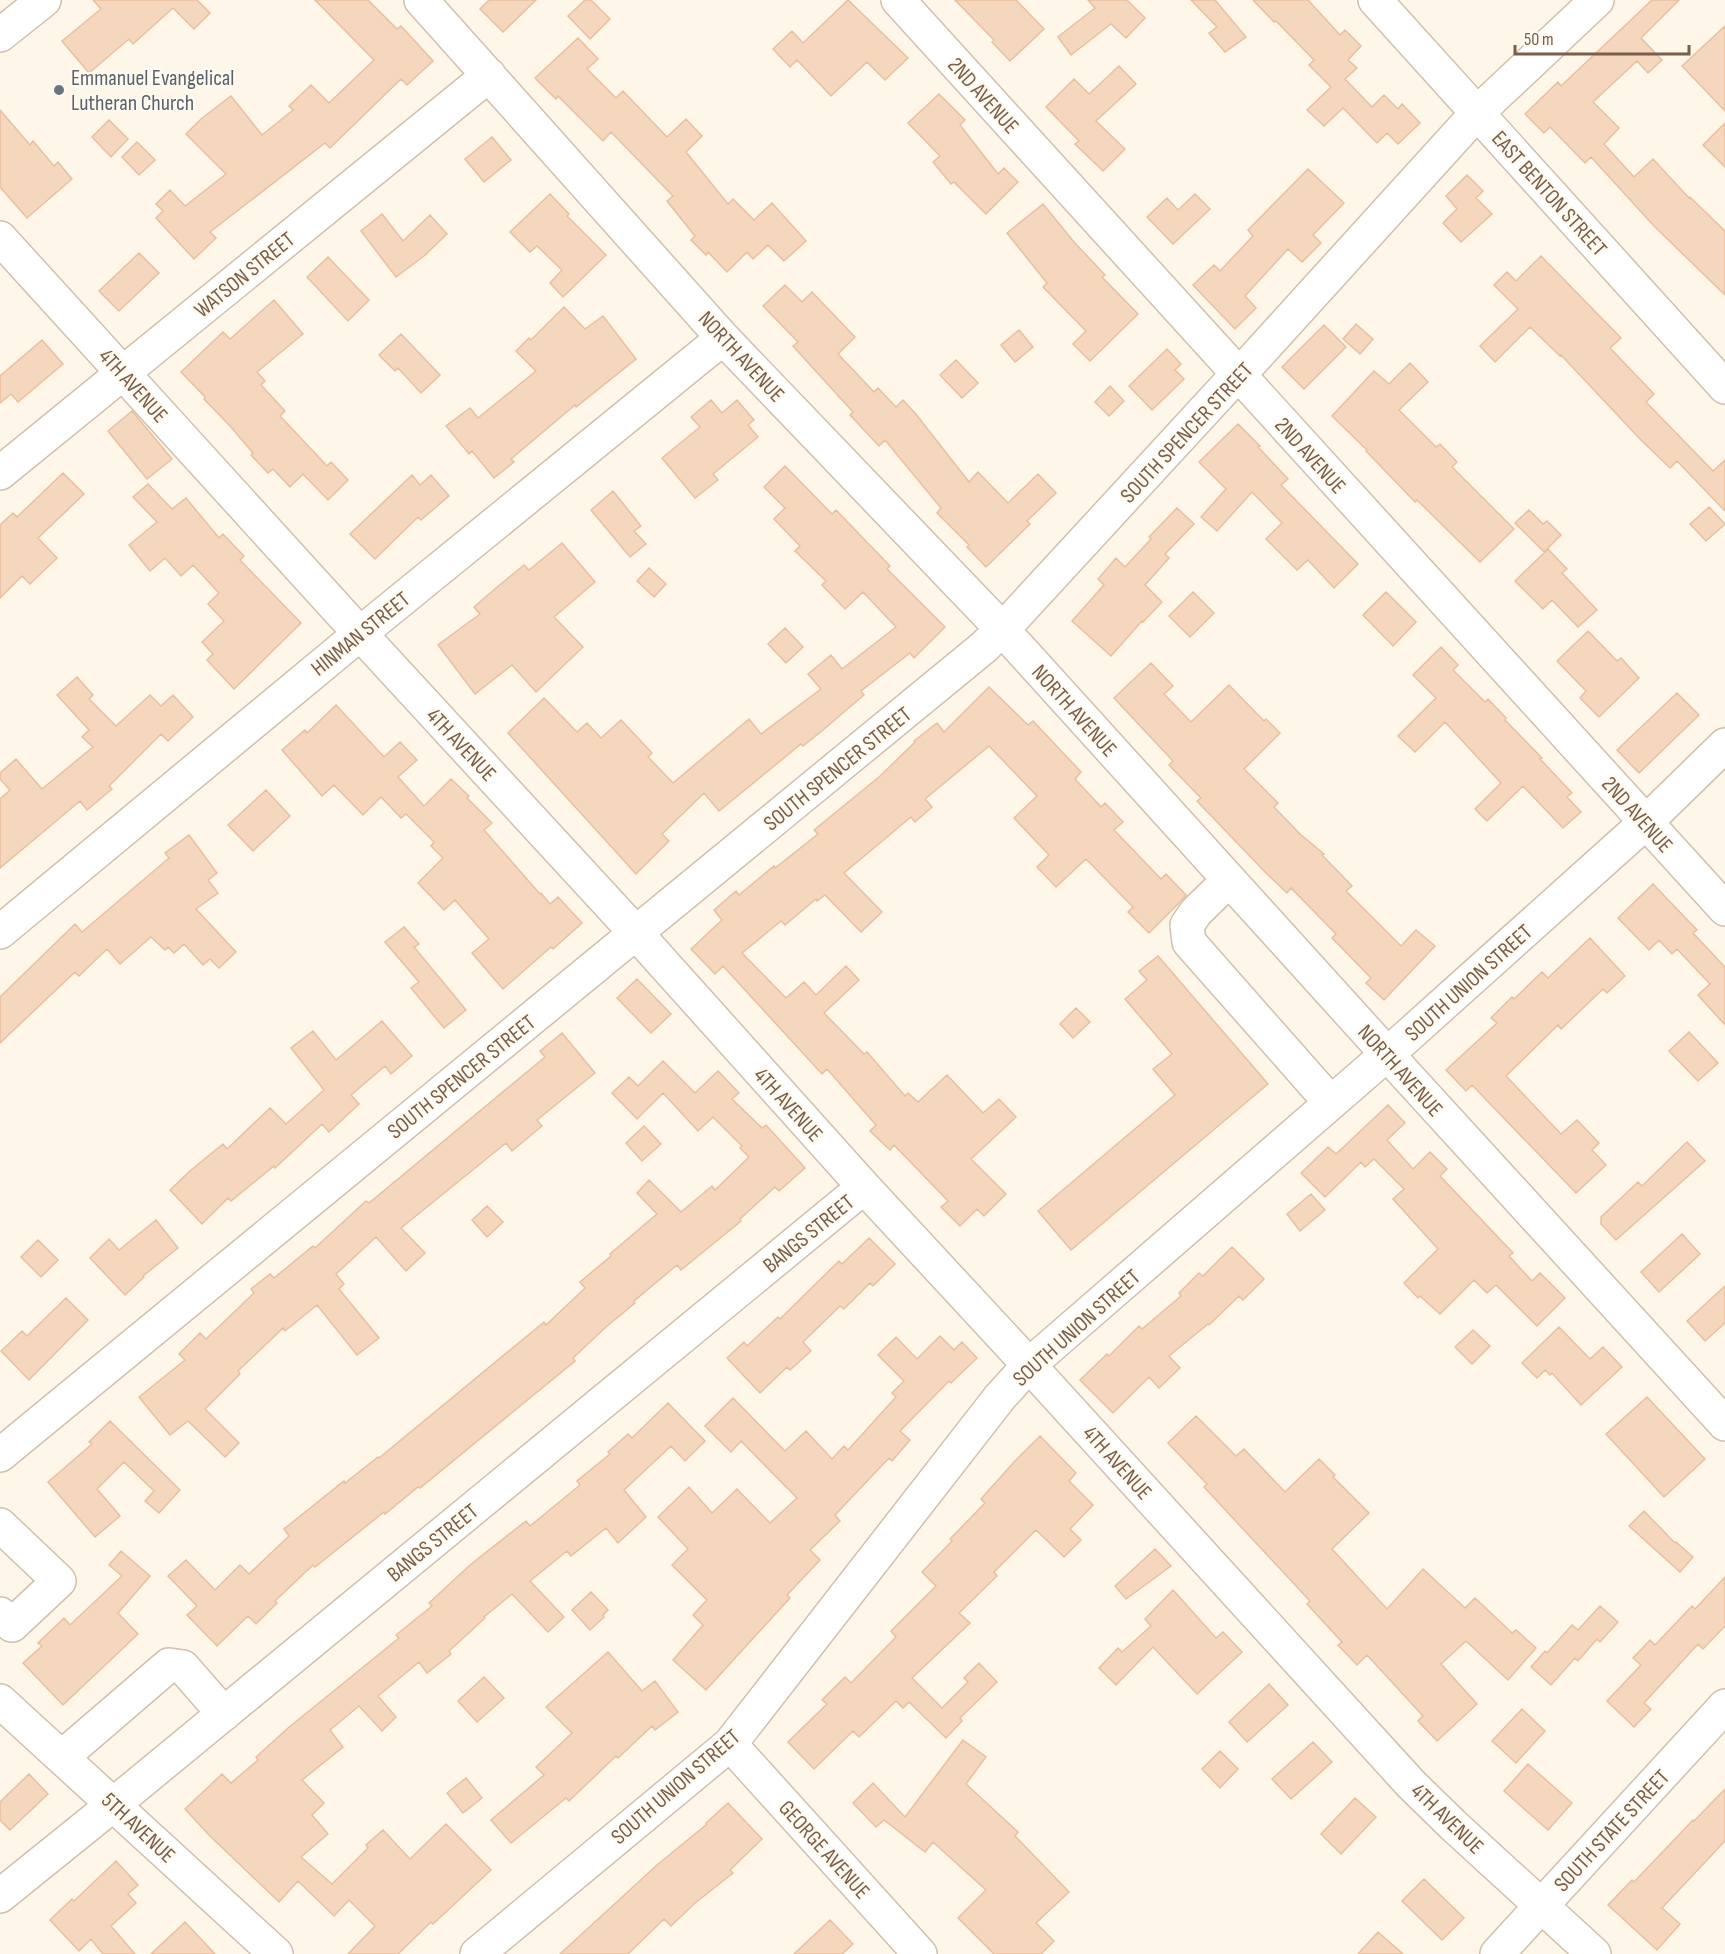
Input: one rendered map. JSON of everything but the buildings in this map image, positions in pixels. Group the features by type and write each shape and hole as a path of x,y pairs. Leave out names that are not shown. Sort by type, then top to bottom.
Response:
{"street":[{"path":"0,35 44,0"},
{"name":"NORTH AVENUE","path":"421,0 723,338 1002,629 1725,1424"},
{"name":"2ND AVENUE","path":"898,0 1725,909"},
{"name":"EAST BENTON STREET","path":"1375,0 1725,387"},
{"name":"SOUTH SPENCER STREET","path":"0,1455 975,654 1002,629 1240,374 1478,113 1597,0"},
{"name":"WATSON STREET","path":"0,473 489,75"},
{"name":"4TH AVENUE","path":"0,238 1411,1784 1453,1826 1594,1954"},
{"name":"HINMAN STREET","path":"0,932 361,633 723,338"},
{"name":"SOUTH UNION STREET","path":"477,1954 730,1744 1000,1397 1029,1365 1387,1054 1646,823 1725,744"},
{"path":"1229,880 1196,912 1187,925 1189,942 1331,1103"},
{"name":"BANGS STREET","path":"0,1896 864,1187"},
{"path":"0,1525 59,1581 12,1625 0,1614"},
{"path":"62,1757 169,1665 183,1667 224,1714"},
{"name":"5TH AVENUE","path":"0,1701 276,1954"},
{"name":"SOUTH STATE STREET","path":"1497,1954 1725,1706"},
{"name":"GEORGE AVENUE","path":"730,1744 920,1954"}],"place":[{"name":"Emmanuel Evangelical Lutheran Church","path":"59,90"}]}
